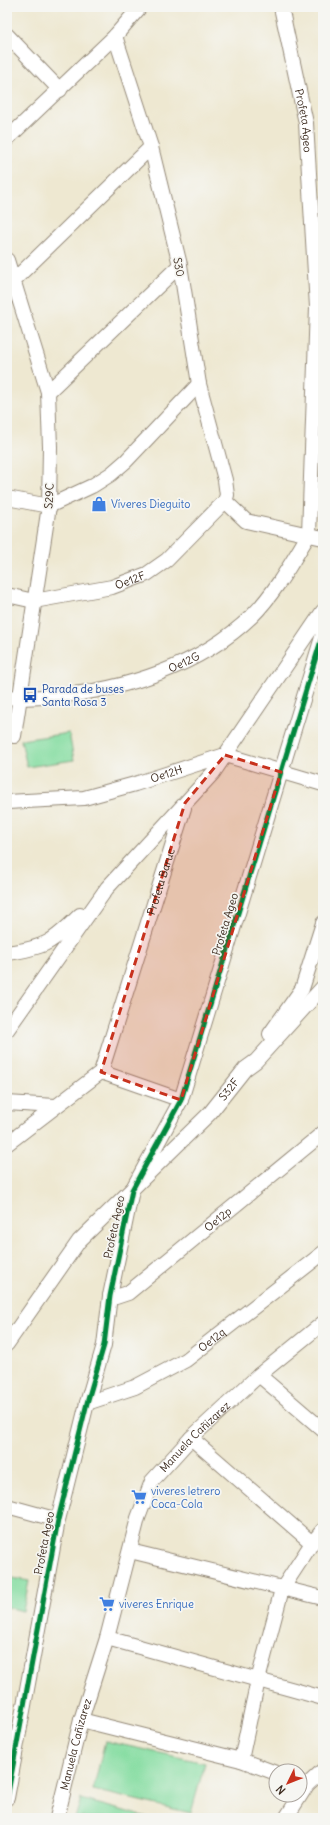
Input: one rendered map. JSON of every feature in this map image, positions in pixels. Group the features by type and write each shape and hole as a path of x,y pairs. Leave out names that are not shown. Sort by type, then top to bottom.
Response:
{"street":[{"path":"7,139 115,36 140,7"},
{"name":"Profeta Ageo","path":"281,7 306,124 317,204 316,536"},
{"path":"7,35 60,90"},
{"name":"S30","path":"115,36 151,147 180,265 199,384 227,488 225,501"},
{"path":"14,280 151,147"},
{"name":"S29C","path":"7,260 48,392 50,448 49,506 34,600 14,698 14,736"},
{"path":"48,392 180,265"},
{"path":"7,498 49,506 92,486 111,474 126,460 199,384"},
{"path":"225,501 246,521 316,536"},
{"name":"Oe12F","path":"7,595 34,600 112,587 148,574 167,560 225,501"},
{"name":"Oe12G","path":"14,698 65,695 115,687 162,671 212,648 253,615 316,536"},
{"name":"Profeta Baruc","path":"101,1072 186,803 208,780 323,611"},
{"name":"Profeta Ageo","path":"7,1798 11,1756 58,1520 87,1403 104,1345 110,1296 132,1190 181,1100 323,634"},
{"path":"225,755 323,784"},
{"name":"Oe12H","path":"7,802 84,798 135,784 225,755"},
{"path":"7,953 34,949 56,939 107,888 186,803"},
{"path":"7,1030 107,888"},
{"path":"245,1069 302,989 323,923"},
{"name":"S32F","path":"7,1344 79,1241 210,1113 245,1069 256,1060 323,987"},
{"path":"7,1144 54,1106 101,1072 181,1100"},
{"path":"7,1103 54,1106"},
{"name":"Oe12p","path":"110,1296 116,1297 128,1293 322,1137"},
{"name":"Oe12q","path":"87,1403 135,1387 186,1360 323,1253"},
{"name":"Manuela Cañizarez","path":"57,1818 81,1720 107,1638 138,1518 152,1482 191,1438 258,1375 323,1323"},
{"path":"258,1375 323,1430"},
{"path":"191,1438 312,1543"},
{"path":"7,1506 58,1520"},
{"path":"241,1760 258,1680 282,1589 312,1543 323,1530"},
{"path":"130,1551 323,1598"},
{"path":"107,1638 323,1698"},
{"path":"81,1720 241,1760 268,1770"},
{"path":"308,1781 323,1770"},
{"path":"286,1818 294,1803"}],"highlighted area":[{"path":"225,755 281,772 181,1100 101,1072 185,803"}],"green space":[{"path":"69,733 74,760 27,767 21,740"},
{"path":"7,1577 29,1581 23,1611 7,1607"},
{"path":"105,1741 205,1763 191,1813 93,1790"},
{"path":"81,1799 150,1818 75,1818"}],"cycle path":[{"path":"7,1798 58,1520 87,1403 104,1345 110,1296 132,1190 181,1100 323,634"}],"place":[{"name":"Víveres Dieguito","path":"99,504"},
{"name":"Parada de buses Santa Rosa 3","path":"30,695"},
{"name":"viveres letrero Coca-Cola","path":"139,1497"},
{"name":"viveres Enrique","path":"107,1604"}]}
